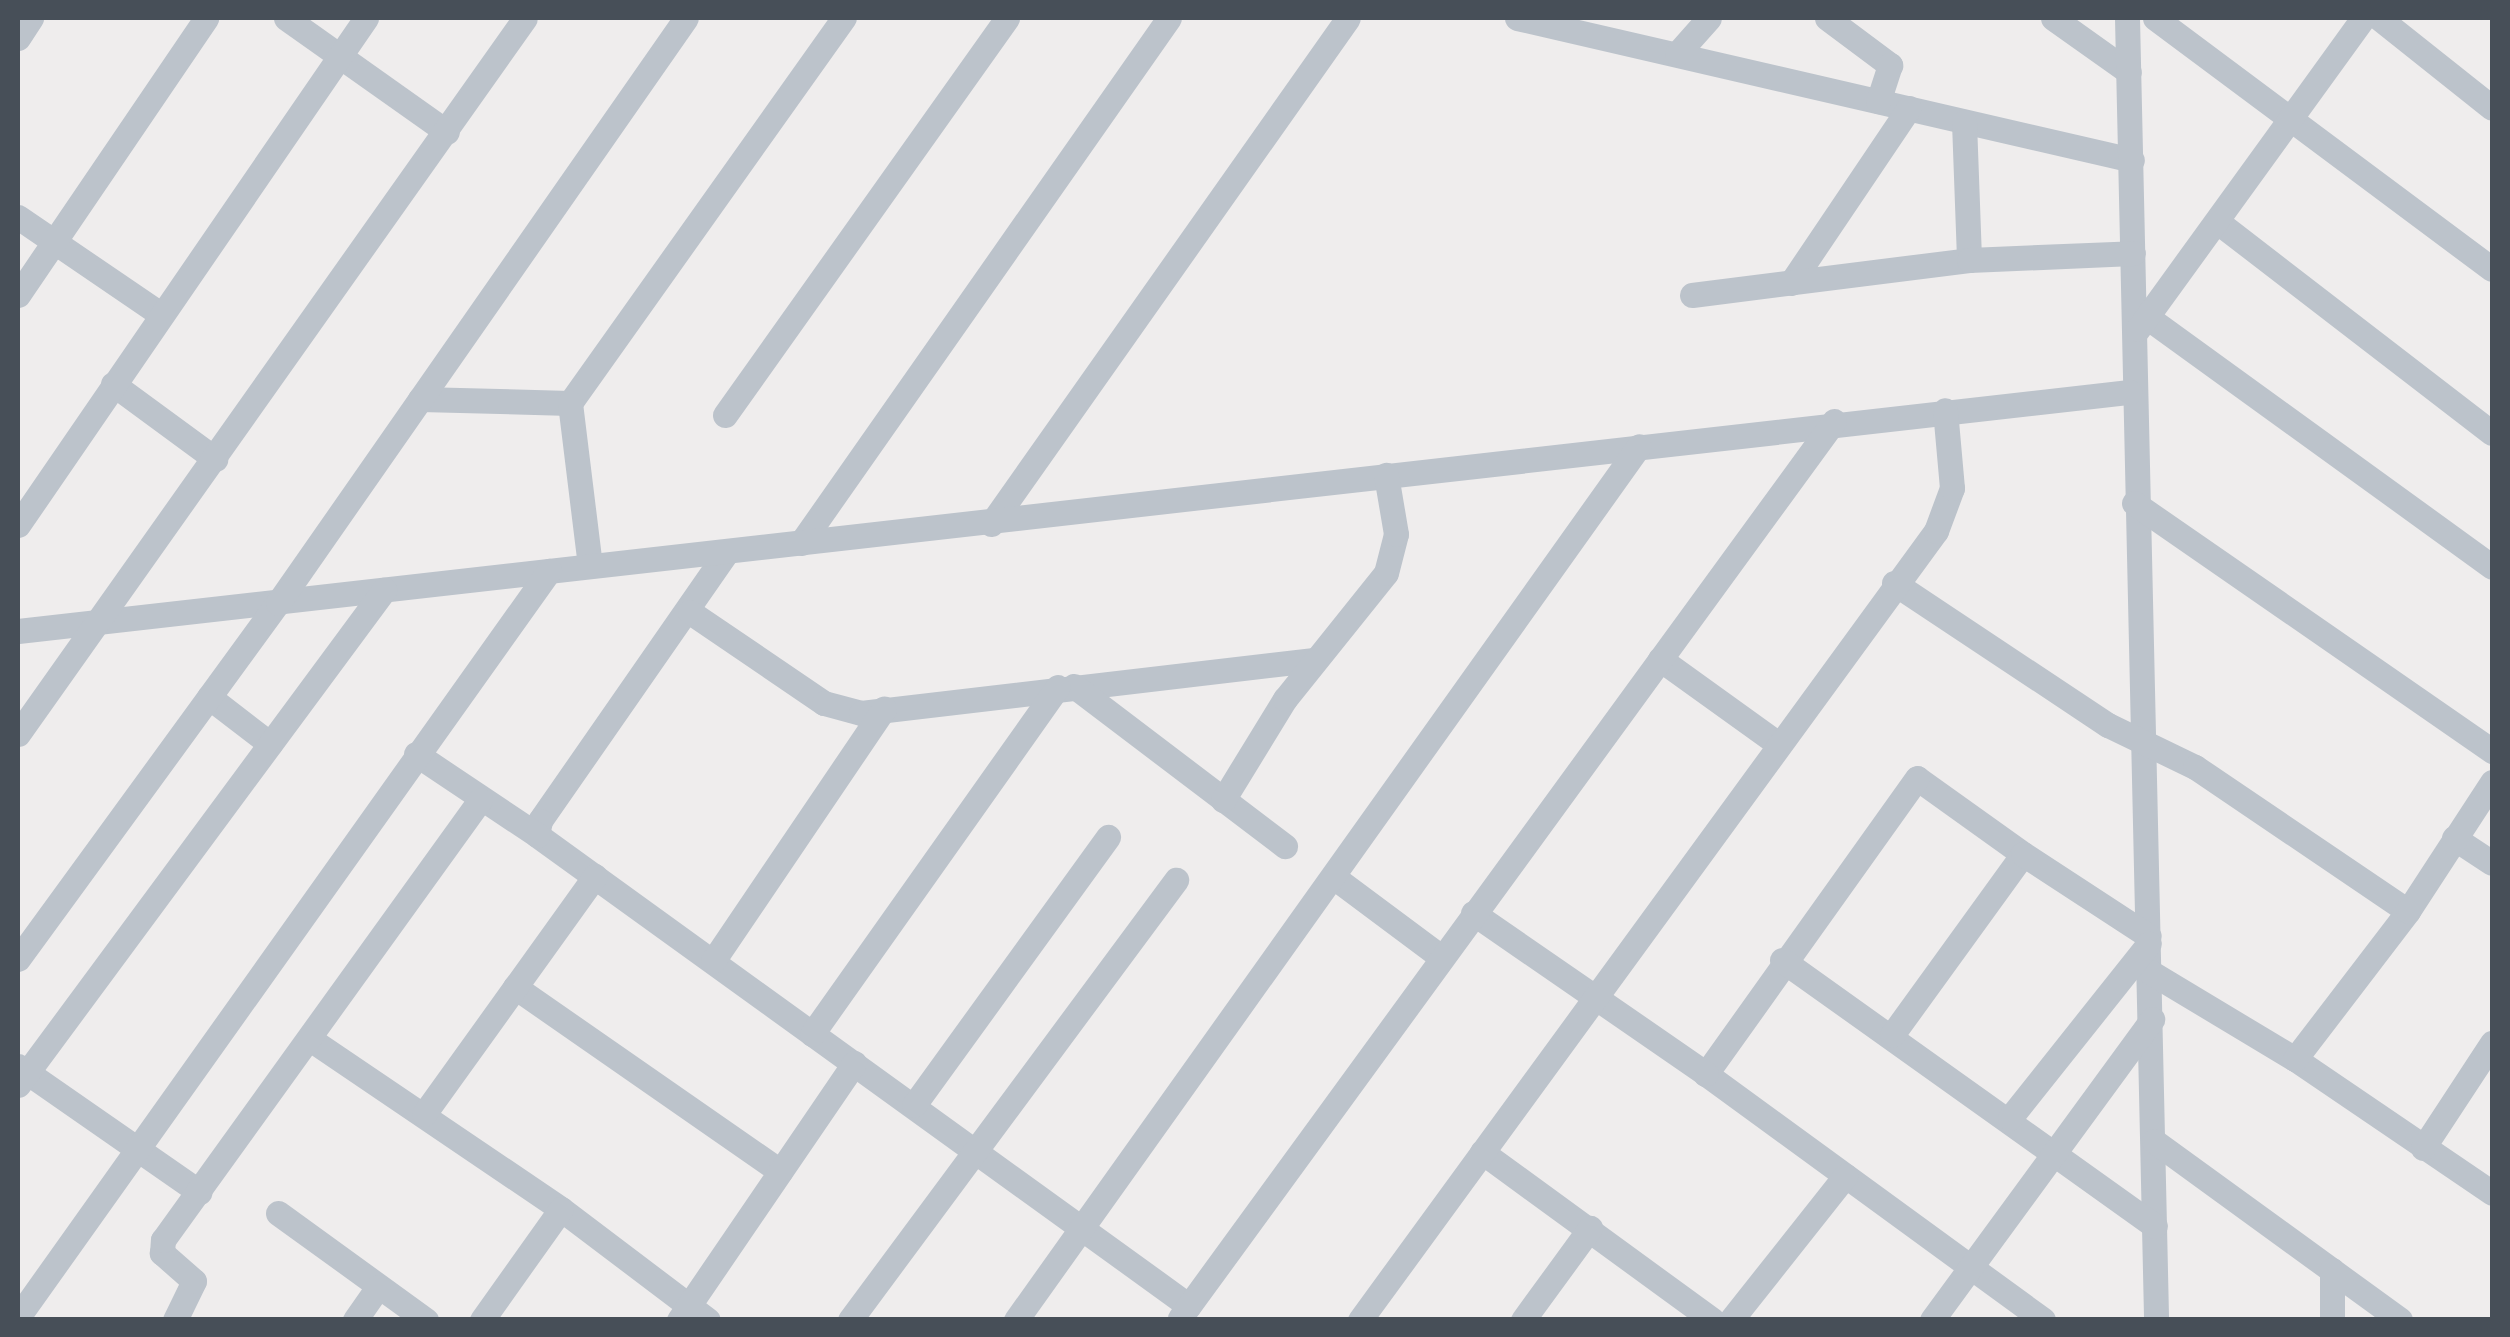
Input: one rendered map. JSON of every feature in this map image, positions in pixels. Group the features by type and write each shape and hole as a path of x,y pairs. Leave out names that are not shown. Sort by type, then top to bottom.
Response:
{"street":[{"path":"18,38 31,18"},
{"path":"18,294 206,18"},
{"path":"286,18 447,132"},
{"path":"18,526 366,18"},
{"path":"18,734 526,18"},
{"path":"18,959 278,603 686,18"},
{"path":"590,565 570,403 844,18"},
{"path":"725,415 1007,18"},
{"path":"801,543 1169,18"},
{"path":"990,524 1348,18"},
{"path":"1518,18 1576,24 1677,54 2132,160"},
{"path":"1677,54 1710,18"},
{"path":"1827,18 1890,66 1878,101"},
{"path":"2054,18 2128,72"},
{"path":"2127,18 2133,253 2139,327 2130,392 2147,744 2156,1320"},
{"path":"2155,18 2492,268"},
{"path":"2139,327 2219,224 2363,18"},
{"path":"2379,18 2492,108"},
{"path":"1791,283 1909,108"},
{"path":"1964,122 1969,260"},
{"path":"18,216 160,314"},
{"path":"2219,224 2492,433"},
{"path":"1692,295 1969,260 2133,253"},
{"path":"2139,327 2492,567"},
{"path":"113,384 215,459"},
{"path":"18,631 96,626 590,565 990,524 1834,421 2130,392"},
{"path":"420,399 570,403"},
{"path":"1360,1320 1946,510 1952,488 1944,410"},
{"path":"416,754 595,876 914,1105 1081,1228 1184,1313 1834,421"},
{"path":"1016,1320 1336,878 1638,446"},
{"path":"1222,800 1314,660 1394,556 1386,474"},
{"path":"2134,503 2492,751"},
{"path":"536,835 540,821 690,612 726,553"},
{"path":"18,1317 549,571"},
{"path":"1894,583 2108,726 2195,768 2408,910"},
{"path":"199,1192 20,1074 384,590"},
{"path":"690,612 824,703 860,713 1314,660"},
{"path":"1660,659 1777,743"},
{"path":"1066,687 1285,846"},
{"path":"812,1034 1066,687"},
{"path":"209,697 270,744"},
{"path":"713,960 884,708"},
{"path":"1706,1074 1782,960 1917,778 2149,940"},
{"path":"2294,1060 2408,910 2492,782"},
{"path":"175,1320 194,1281 161,1246 480,800"},
{"path":"914,1105 1108,837"},
{"path":"2454,838 2492,863"},
{"path":"1892,1035 2024,854"},
{"path":"424,1114 595,876"},
{"path":"1336,878 1441,957"},
{"path":"850,1320 1176,880"},
{"path":"1473,914 1706,1074 2043,1320"},
{"path":"2010,1118 2149,940"},
{"path":"1782,960 2010,1118 2155,1226"},
{"path":"2150,972 2294,1060 2492,1193"},
{"path":"515,988 780,1170"},
{"path":"1932,1320 2152,1020"},
{"path":"310,1040 561,1209 692,1315 780,1170 854,1064"},
{"path":"2423,1148 2492,1044"},
{"path":"2154,1141 2400,1320"},
{"path":"1482,1152 1712,1320"},
{"path":"1732,1320 1845,1176"},
{"path":"482,1320 561,1209"},
{"path":"278,1213 426,1320"},
{"path":"1523,1320 1590,1228"},
{"path":"2332,1270 2332,1320"},
{"path":"355,1320 378,1287"}]}
